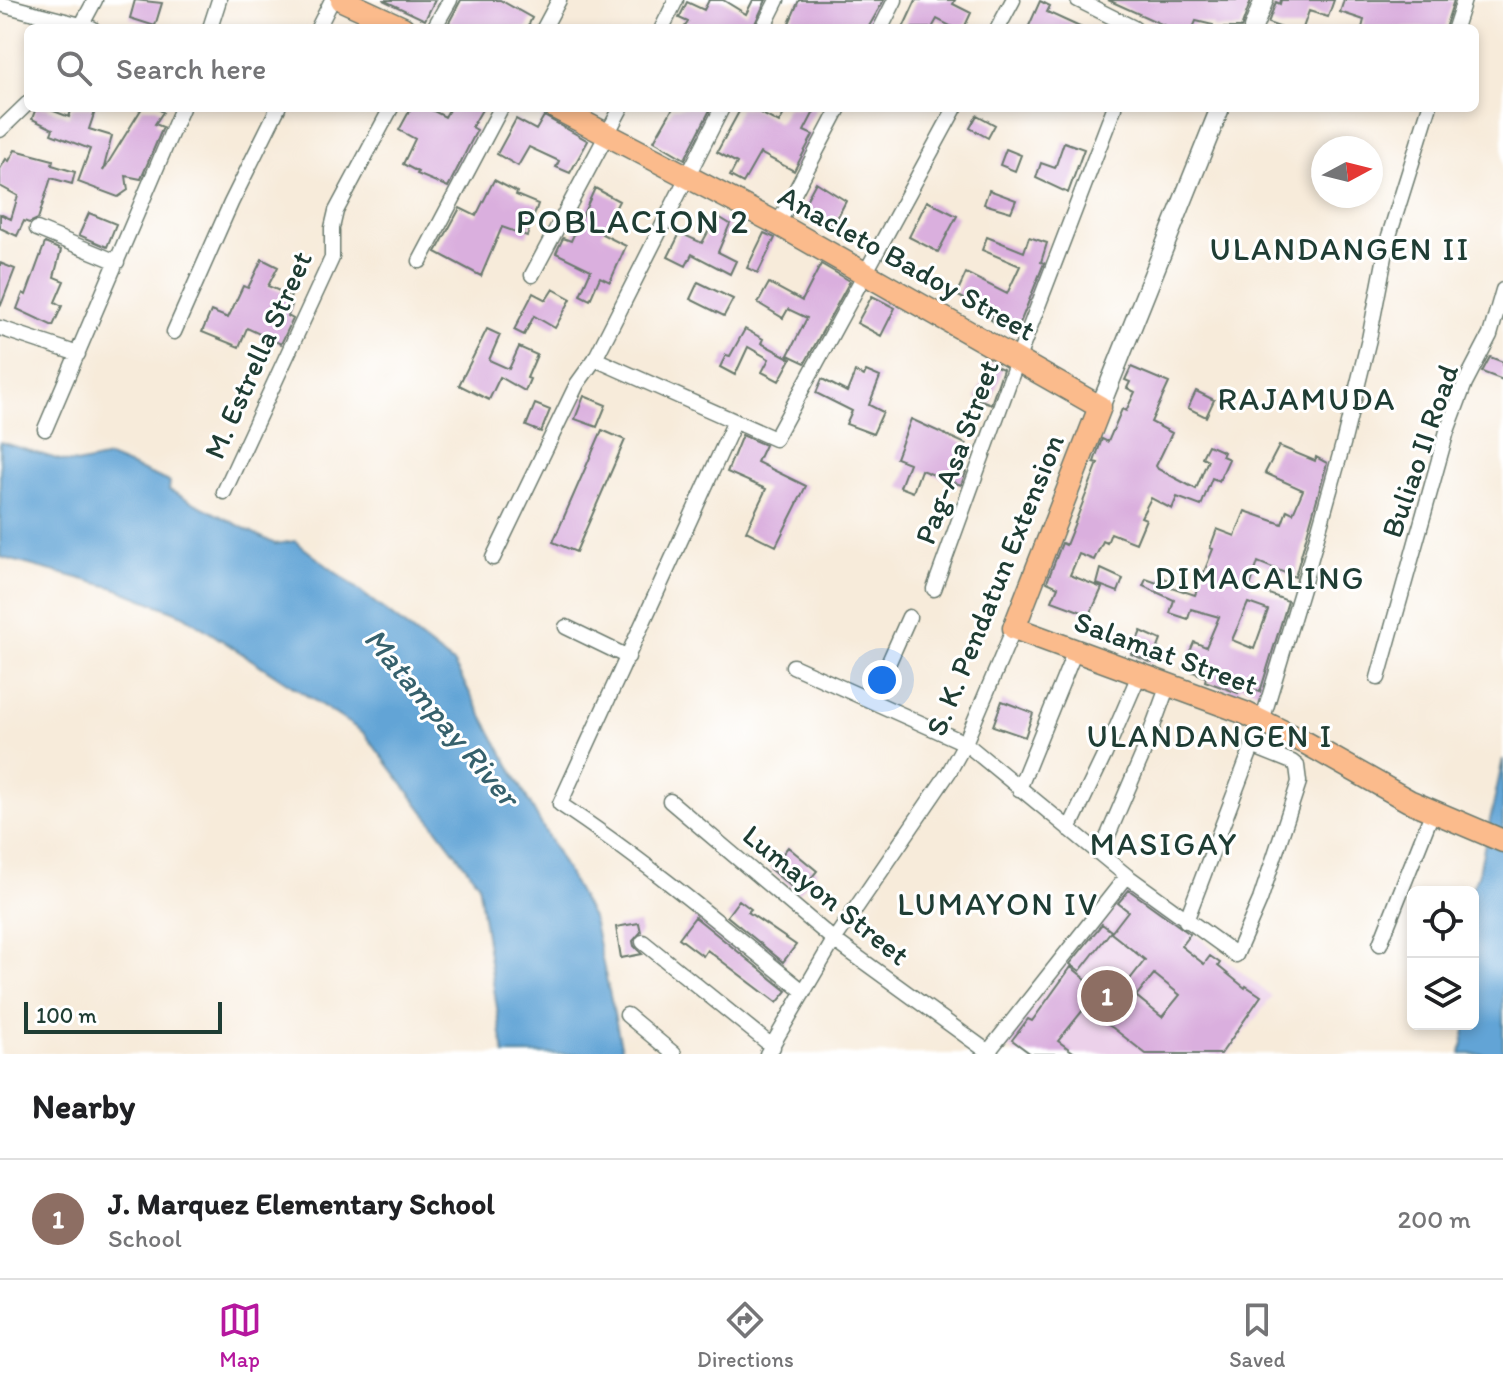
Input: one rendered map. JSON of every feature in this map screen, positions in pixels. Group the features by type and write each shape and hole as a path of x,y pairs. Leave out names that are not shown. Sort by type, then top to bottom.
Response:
{"main road":[{"path":"342,0 394,24"},
{"name":"Anacleto Badoy Street","path":"564,112 778,224 1100,407"},
{"name":"S. K. Pendatun Extension","path":"1014,628 1100,407"},
{"name":"Salamat Street","path":"1014,628 1262,721 1432,813 1503,841"}],"street":[{"path":"85,24 95,0"},
{"path":"211,24 219,0"},
{"path":"320,24 332,0"},
{"path":"436,24 450,0"},
{"path":"546,24 559,0"},
{"path":"664,24 676,0"},
{"path":"765,24 777,0"},
{"path":"883,24 895,0"},
{"path":"1000,24 1013,0"},
{"path":"1078,0 1108,7 1129,24"},
{"path":"1255,24 1264,0"},
{"path":"1456,24 1464,0"},
{"path":"0,4 73,24"},
{"path":"0,130 24,107"},
{"path":"45,429 180,112"},
{"path":"174,332 231,203 276,112"},
{"name":"M. Estrella Street","path":"224,492 332,258 332,228 336,211 389,112"},
{"path":"420,261 499,112"},
{"path":"532,275 619,112"},
{"path":"493,558 577,384 595,359 720,112"},
{"path":"778,224 837,112"},
{"path":"595,359 775,439 953,112"},
{"name":"Pag-Asa Street","path":"934,589 1112,112"},
{"name":"S. K. Pendatun Extension","path":"1100,407 1218,112"},
{"path":"1186,921 1262,721 1343,444 1369,339 1389,236 1428,112"},
{"path":"37,229 117,262"},
{"name":"Buliao II Road","path":"1378,678 1451,418 1499,322 1503,290"},
{"path":"0,328 78,354"},
{"path":"735,421 560,804 662,876 804,992"},
{"path":"872,700 909,617"},
{"path":"566,627 628,657"},
{"name":"S. K. Pendatun Extension","path":"770,1050 834,940 923,813 965,743 1014,628"},
{"path":"1019,789 1075,651"},
{"path":"793,666 965,743 1127,876 1236,955 1260,900 1297,790 1299,773 1292,762 1252,746"},
{"path":"1069,829 1139,675"},
{"path":"1100,854 1168,685"},
{"name":"Lumayon Street","path":"670,801 834,940 989,1053"},
{"path":"1380,944 1432,813"},
{"path":"989,1053 1127,876"},
{"path":"643,942 770,1050"},
{"path":"627,1015 674,1054"}],"shaded area":[{"path":"1128,880 1272,997 1228,1054 1016,1054 1004,1045"}],"water":[{"name":"Matampay River","path":"0,442 67,462 81,463 109,457 170,482 169,490 275,544 295,541 454,664 593,919 623,1054 504,1054 478,883 364,733 183,615 115,588 0,557"},
{"path":"1503,759 1503,1054 1461,1054 1465,1030 1479,1030 1479,886 1473,886 1478,876"}],"building":[{"path":"135,0 162,3 156,24 130,18"},
{"path":"383,0 435,0 425,20"},
{"path":"461,0 500,0 532,18 529,24 448,24"},
{"path":"709,0 723,0 746,14 753,0 766,0 755,24 687,24 679,18 687,2 704,10"},
{"path":"799,0 884,0 870,24 789,24"},
{"path":"916,0 955,0 953,4 971,13 966,24 946,24 937,19 934,24 905,24"},
{"path":"1108,0 1251,0 1242,24 1196,21 1195,24 1161,24"},
{"path":"1281,0 1334,0 1328,17 1309,11 1304,24 1268,23 1276,2 1280,4"},
{"path":"1344,0 1454,0 1446,24 1363,24 1364,20 1340,12"},
{"path":"1040,1 1050,6 1047,12 1073,24 1030,24"},
{"path":"35,112 56,112 69,117 71,112 95,112 89,129 112,136 103,171 140,112 163,112 155,124 163,127 141,179 126,176 128,190 118,197 78,182 90,149 51,134 53,129 32,119"},
{"path":"409,112 436,112 445,117 448,112 481,112 472,127 477,130 448,187 417,174 403,164 415,139 399,130"},
{"path":"671,112 709,112 685,159 654,141"},
{"path":"739,112 758,112 779,123 785,112 814,112 804,131 813,135 794,171 760,153 743,183 730,176 737,163 717,152"},
{"path":"977,115 995,125 988,138 970,128"},
{"path":"544,116 588,141 570,173 556,167 559,161 529,147 518,166 497,154 516,119 536,130"},
{"path":"1064,142 1084,149 1068,193 1036,178 1041,163 1055,168"},
{"path":"1006,149 1021,155 1015,171 1000,165"},
{"path":"15,150 53,160 52,165 75,172 72,184 51,178 38,219 29,223 24,221 17,236 0,228 0,214 11,219 18,196 0,186 0,169"},
{"path":"494,180 517,192 516,195 538,204 527,236 502,227 481,276 436,252 460,208 476,216"},
{"path":"816,182 846,201 833,226 801,210"},
{"path":"595,188 619,201 602,234 626,246 610,282 600,277 590,300 580,295 591,270 556,253 563,238 571,241"},
{"path":"989,190 1016,200 1011,212 984,204"},
{"path":"927,201 957,216 938,252 909,237"},
{"path":"89,213 116,224 107,247 79,235"},
{"path":"717,216 730,224 718,252 736,261 730,274 692,254 686,266 668,257 680,233 702,243"},
{"path":"764,233 775,238 758,273 747,268"},
{"path":"987,237 1024,252 1029,237 1047,243 1041,262 1044,263 1016,333 991,320 994,313 956,295 966,273 1007,294 1020,266 982,250"},
{"path":"45,243 61,250 54,277 64,281 55,302 62,306 53,326 17,309 23,293 26,295"},
{"path":"262,259 278,267 268,286 291,296 288,316 293,319 281,344 247,328 239,347 202,332 211,311 228,318 243,286 248,288"},
{"path":"0,263 15,269 1,305 0,304"},
{"path":"821,264 850,281 805,363 788,355 807,318 788,309 783,318 758,303 769,283 802,301"},
{"path":"698,282 733,299 724,316 690,299"},
{"path":"553,289 571,299 555,328 534,316 524,335 514,330 533,293 546,300"},
{"path":"872,296 895,308 881,336 857,323"},
{"path":"487,329 500,335 489,360 509,369 519,347 537,355 525,391 500,377 489,400 459,385"},
{"path":"745,329 763,339 761,343 791,359 779,381 762,372 769,359 748,347 735,375 720,367"},
{"path":"1490,357 1503,362 1503,380 1482,372"},
{"path":"989,363 1003,369 991,404 976,398"},
{"path":"1131,367 1169,383 1151,422 1172,433 1156,466 1158,469 1196,489 1208,460 1202,457 1208,445 1224,452 1222,456 1229,459 1219,481 1212,478 1201,506 1177,497 1172,509 1151,498 1141,517 1146,519 1136,543 1111,533 1107,543 1103,541 1094,560 1079,554 1070,575 1102,588 1090,615 1052,601 1058,587 1047,582 1062,543 1066,545 1098,463 1094,462 1102,439 1108,442 1122,409 1126,411 1135,392 1127,388 1130,382 1125,380"},
{"path":"866,371 880,377 869,405 883,412 873,434 846,424 852,411 816,393 822,379 847,392 855,372 864,376"},
{"path":"1196,391 1214,400 1206,417 1188,408"},
{"path":"584,396 606,405 597,427 575,419"},
{"path":"535,404 550,410 541,432 526,426"},
{"path":"911,419 966,444 957,469 966,472 961,485 921,470 913,492 900,487 909,463 896,458"},
{"path":"602,430 625,440 576,552 553,542"},
{"path":"742,435 765,445 757,462 806,486 776,546 746,531 766,489 727,472"},
{"path":"1279,446 1327,463 1295,577 1258,562 1250,587 1288,601 1260,692 1241,685 1238,693 1205,681 1206,677 1183,668 1194,642 1206,647 1219,617 1191,609 1188,619 1170,613 1174,600 1143,586 1146,579 1157,583 1160,576 1173,582 1171,587 1195,595 1213,549 1210,548 1217,529 1235,536 1245,511 1282,524 1287,510 1293,513 1303,490 1265,473","holes":["1248,603 1268,610 1254,649 1232,640"]},
{"path":"1101,569 1123,579 1118,592 1097,584"},
{"path":"1141,631 1161,640 1152,663 1131,654"},
{"path":"1002,701 1033,713 1025,737 993,726"},
{"path":"788,847 817,871 799,893 770,869"},
{"path":"1129,890 1190,934 1181,946 1204,964 1210,956 1245,988 1261,996 1221,1054 1146,1054 1113,1028 1083,1010 1058,1041 1076,1054 1031,1054 1012,1040 1028,1019 1032,1021 1071,967 1108,997 1118,984 1123,988 1145,960 1111,933 1128,911 1118,903","holes":["1154,974 1180,995 1162,1017 1136,996"]},
{"path":"739,900 751,909 748,912 796,945 783,962 727,916"},
{"path":"695,917 787,991 777,1003 707,950 703,956 679,938"},
{"path":"639,923 641,932 633,941 642,954 621,958 616,927"},
{"path":"1102,924 1111,931 1080,971 1070,964"}],"place":[{"name":"J. Marquez Elementary School","path":"1107,996"}],"district":[{"name":"POBLACION 2","path":"633,221"},
{"name":"ULANDANGEN II","path":"1340,249"},
{"name":"RAJAMUDA","path":"1307,399"},
{"name":"DIMACALING","path":"1260,578"},
{"name":"ULANDANGEN I","path":"1210,736"},
{"name":"MASIGAY","path":"1164,844"},
{"name":"LUMAYON IV","path":"998,904"}]}
